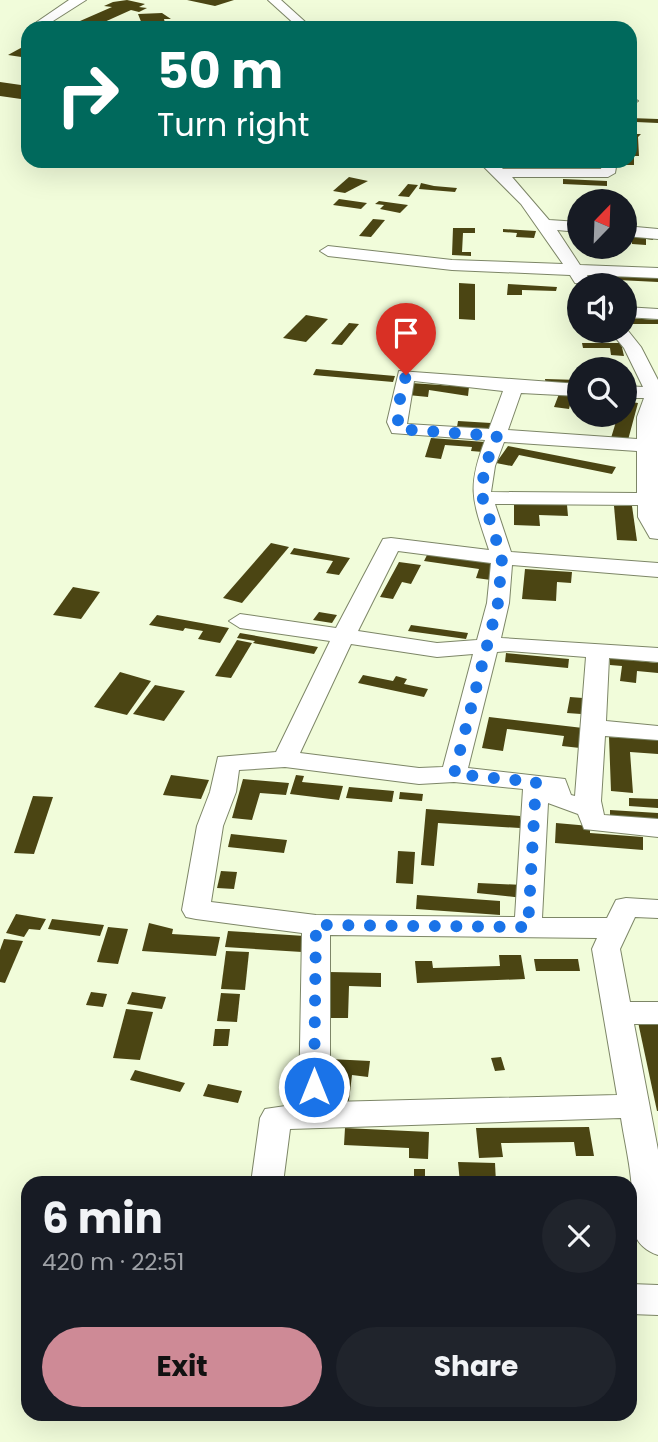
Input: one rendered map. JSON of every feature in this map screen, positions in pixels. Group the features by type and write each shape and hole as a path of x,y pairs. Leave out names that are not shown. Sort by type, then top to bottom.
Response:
{"street":[{"path":"44,21 65,6 80,0"},
{"path":"274,0 298,21"},
{"path":"494,168 547,225 578,273"},
{"path":"501,173 608,173 609,168"},
{"path":"547,225 567,226"},
{"path":"637,232 658,233"},
{"path":"328,251 452,265 658,273"},
{"path":"637,313 658,314"},
{"path":"629,343 655,393 647,417 653,447 648,517 658,533"},
{"path":"567,389 514,387 406,375 397,411 399,429 653,447"},
{"path":"454,774 498,603 502,558 485,498 481,493 485,466 514,387"},
{"path":"637,392 655,393"},
{"path":"485,498 648,499"},
{"path":"285,759 391,544 502,558 658,569"},
{"path":"240,621 437,650 488,648 509,644 658,655"},
{"path":"598,651 588,801 593,823 658,828"},
{"path":"593,727 658,733"},
{"path":"592,810 559,800 556,785 536,782 454,774 419,776 285,759 227,763 223,792 210,827 196,910 316,925 615,928"},
{"path":"528,927 536,782"},
{"path":"658,909 626,907 606,949 648,1183 642,1218 658,1241"},
{"path":"314,1114 316,925"},
{"path":"619,1013 658,1013"},
{"path":"268,1176 276,1118 314,1114 635,1106"},
{"path":"637,1299 658,1300"}],"building":[{"path":"127,0 145,4 139,7 147,8 139,12 131,10 107,21 80,21 112,7 104,6"},
{"path":"187,0 234,0 215,6"},
{"path":"162,13 171,19 141,21 138,14"},
{"path":"21,48 21,57 8,55"},
{"path":"0,82 21,85 21,99 0,96"},
{"path":"637,118 658,119 658,123 637,122"},
{"path":"637,134 641,134 638,137 639,156"},
{"path":"349,177 368,181 345,193 333,191"},
{"path":"563,179 607,181 607,186 563,184"},
{"path":"421,183 457,188 455,192 419,189"},
{"path":"408,184 418,185 409,197 398,196"},
{"path":"339,199 367,203 361,209 333,205"},
{"path":"379,201 408,205 400,213 380,209 384,205 375,204"},
{"path":"373,219 385,220 371,237 359,236"},
{"path":"453,228 475,228 475,233 463,233 462,252 471,252 471,256 452,255"},
{"path":"503,229 536,231 534,238 516,237 517,233 503,232"},
{"path":"637,235 654,236 653,240 646,239 646,245 637,244"},
{"path":"637,276 658,277 658,282 637,281"},
{"path":"459,283 475,284 475,320 459,319"},
{"path":"508,284 557,287 556,291 522,290 522,295 507,295"},
{"path":"306,315 328,319 306,342 283,338"},
{"path":"637,319 658,320 658,324 637,324"},
{"path":"349,323 359,324 342,345 331,344"},
{"path":"582,343 621,343 624,356 611,355 610,348 583,348"},
{"path":"316,369 395,376 393,382 313,375"},
{"path":"545,379 567,380 567,387 546,386"},
{"path":"411,383 469,387 468,396 429,390 428,397 408,395"},
{"path":"559,394 567,395 567,409 554,407"},
{"path":"458,421 491,423 490,430 457,427"},
{"path":"614,427 632,427 628,440 611,438"},
{"path":"431,438 485,442 483,452 471,451 472,447 445,445 441,459 425,457"},
{"path":"508,446 616,467 612,474 519,455 512,466 496,463"},
{"path":"514,504 567,505 568,516 539,515 540,526 514,525"},
{"path":"614,506 632,506 637,541 617,540"},
{"path":"271,543 289,547 242,603 223,598"},
{"path":"294,548 350,558 339,575 326,573 333,561 290,554"},
{"path":"427,555 496,564 491,580 476,578 479,569 424,561"},
{"path":"399,562 421,565 411,584 402,582 393,599 380,597"},
{"path":"525,569 572,572 571,583 557,582 556,601 522,599"},
{"path":"73,587 100,592 81,619 53,615"},
{"path":"319,612 337,615 332,623 313,620"},
{"path":"157,615 229,628 220,643 198,639 203,631 185,628 183,631 149,625"},
{"path":"411,625 468,633 466,639 408,631"},
{"path":"240,633 318,647 314,654 253,643 255,641 237,638"},
{"path":"237,640 252,643 231,678 215,676"},
{"path":"506,653 569,659 568,668 505,662"},
{"path":"610,658 658,663 658,673 637,671 636,683 620,681 622,666 610,665"},
{"path":"120,672 151,681 127,715 94,707"},
{"path":"363,675 393,681 396,676 407,679 404,684 428,689 424,697 358,683"},
{"path":"155,685 185,691 164,721 133,714"},
{"path":"570,697 583,698 581,714 567,713"},
{"path":"489,717 583,728 580,748 562,746 564,736 507,729 503,751 482,748"},
{"path":"609,737 658,740 658,754 630,752 633,793 611,791"},
{"path":"171,775 209,780 201,799 163,795"},
{"path":"296,775 304,776 302,782 343,786 339,800 290,794"},
{"path":"243,779 289,783 286,795 260,793 252,820 232,818"},
{"path":"349,787 394,791 392,802 346,798"},
{"path":"400,792 423,794 422,801 399,799"},
{"path":"33,796 53,797 34,854 14,853"},
{"path":"629,798 658,799 658,808 629,806"},
{"path":"426,809 520,816 520,828 438,823 434,866 421,865"},
{"path":"610,810 658,813 658,820 610,818"},
{"path":"556,823 590,826 590,833 643,837 643,850 555,843"},
{"path":"231,834 287,840 284,853 228,847"},
{"path":"398,851 415,852 413,884 396,883"},
{"path":"221,871 237,872 234,889 217,888"},
{"path":"478,883 524,885 523,898 477,893"},
{"path":"417,895 500,901 500,915 416,909"},
{"path":"16,914 46,919 40,930 29,929 24,937 6,933"},
{"path":"52,919 104,925 100,936 48,929"},
{"path":"149,923 173,929 172,934 220,937 216,956 142,951"},
{"path":"108,927 128,929 118,964 97,962"},
{"path":"228,931 305,936 302,952 225,947"},
{"path":"4,939 23,941 5,983 0,982 0,950"},
{"path":"226,951 249,952 245,990 221,989"},
{"path":"499,955 521,955 525,979 417,983 415,961 432,961 433,968 500,966"},
{"path":"534,959 578,959 580,971 536,971"},
{"path":"329,972 381,973 381,987 349,986 348,1018 327,1018"},
{"path":"91,992 107,994 103,1007 86,1005"},
{"path":"132,992 166,997 162,1009 127,1004"},
{"path":"221,993 240,994 237,1022 217,1021"},
{"path":"126,1009 153,1012 140,1060 113,1058"},
{"path":"638,1022 658,1023 658,1111 657,1111"},
{"path":"215,1029 230,1029 228,1046 213,1046"},
{"path":"501,1057 505,1070 495,1071 491,1058"},
{"path":"330,1059 370,1061 368,1077 352,1075 348,1109 324,1107"},
{"path":"135,1070 185,1083 180,1092 130,1080"},
{"path":"208,1084 242,1091 238,1103 203,1096"},
{"path":"589,1127 594,1156 576,1156 574,1142 501,1143 503,1157 479,1158 476,1128"},
{"path":"345,1128 429,1132 428,1159 409,1158 409,1148 344,1145"},
{"path":"458,1162 495,1163 496,1176 459,1176"},
{"path":"414,1169 425,1169 425,1176 414,1176"}],"route":[{"path":"314,1087 316,925 528,927 536,782 454,774 498,603 502,558 485,498 481,493 485,466 497,436 399,429 397,411 406,375"}]}
